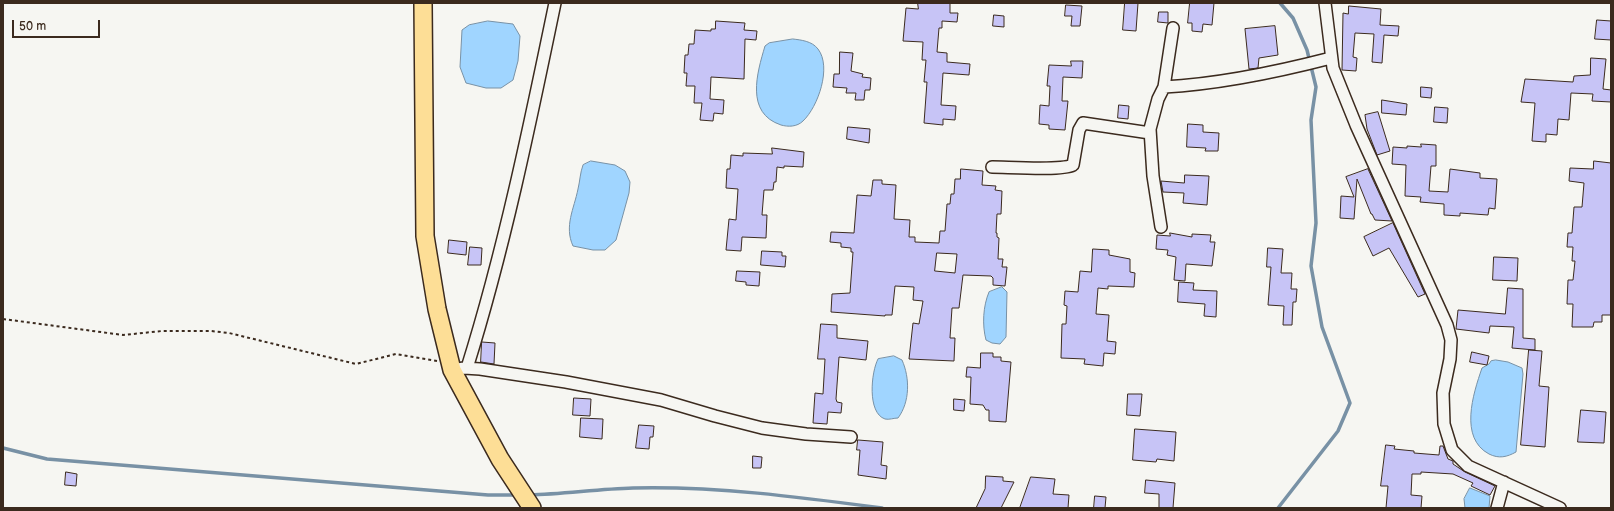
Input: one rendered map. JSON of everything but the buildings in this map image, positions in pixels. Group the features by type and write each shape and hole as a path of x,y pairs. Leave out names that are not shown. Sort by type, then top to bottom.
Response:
{"main road":[{"path":"423,3 426,236 437,309 456,367 511,476 532,508"}],"street":[{"path":"555,3 528,129 478,332 456,367 566,382 662,400 714,416 762,428 806,434 851,437"},
{"path":"1325,3 1327,59 1333,68 1356,125 1447,325 1450,340 1450,359 1443,393 1444,424 1452,450 1468,466 1560,508"},
{"path":"1161,227 1153,176 1150,133 1152,117 1164,87 1173,28"},
{"path":"1164,87 1191,86 1281,70 1327,59"},
{"path":"992,166 1055,169 1070,167 1073,165 1079,130 1083,124 1150,133"},
{"path":"1497,508 1504,482"}],"path":[{"path":"3,319 123,335 162,331 223,332 356,364 396,354 456,367"}],"water":[{"path":"488,21 513,24 520,36 518,61 513,80 501,88 486,88 466,83 460,67 462,30 469,25"},
{"path":"793,39 803,40 816,46 822,57 824,66 818,97 809,115 798,124 787,126 781,125 770,119 762,111 758,102 756,91 759,68 765,46 769,43"},
{"path":"591,161 615,165 625,171 630,182 629,193 616,240 605,250 593,250 573,246 570,239 569,231 571,218 582,168 583,165"},
{"path":"1002,287 1007,292 1006,337 1000,344 992,343 986,340 984,316 985,303 989,292"},
{"path":"894,356 902,360 905,367 908,390 907,397 902,412 898,418 885,419 879,415 875,409 872,382 878,359"},
{"path":"1496,360 1508,362 1522,368 1523,374 1516,452 1503,457 1489,454 1480,447 1474,437 1471,427 1472,402 1482,368 1491,361"},
{"path":"1470,488 1490,496 1489,508 1465,508 1464,499"}],"waterway":[{"path":"1278,508 1338,431 1350,403 1322,327 1311,266 1316,223 1311,120 1316,87 1307,50 1293,18 1280,3"},
{"path":"3,448 47,459 488,495 517,495"},
{"path":"529,495 633,488 695,489 789,496 882,508"}]}
